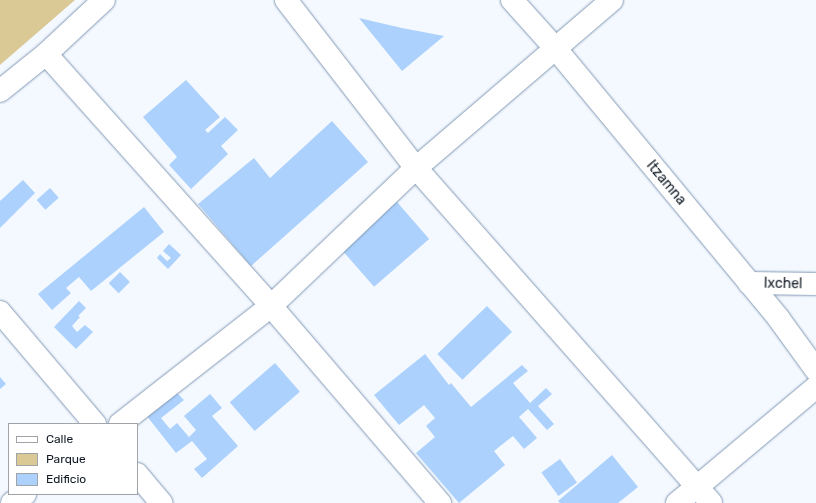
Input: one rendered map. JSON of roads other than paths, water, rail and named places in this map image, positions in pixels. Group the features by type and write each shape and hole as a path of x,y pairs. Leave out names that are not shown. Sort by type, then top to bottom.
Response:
{"street":[{"path":"0,91 46,54 104,0"},
{"path":"286,0 416,168 711,503"},
{"name":"Itzamna","path":"512,0 556,50 779,319 816,370"},
{"path":"121,423 271,306 416,168 556,50 612,0"},
{"path":"46,54 271,306 440,503"},
{"name":"Ixchel","path":"749,283 816,284"},
{"path":"0,312 94,423"},
{"path":"677,503 816,388"},
{"path":"138,475 161,503"},
{"path":"12,503 24,495"}]}
